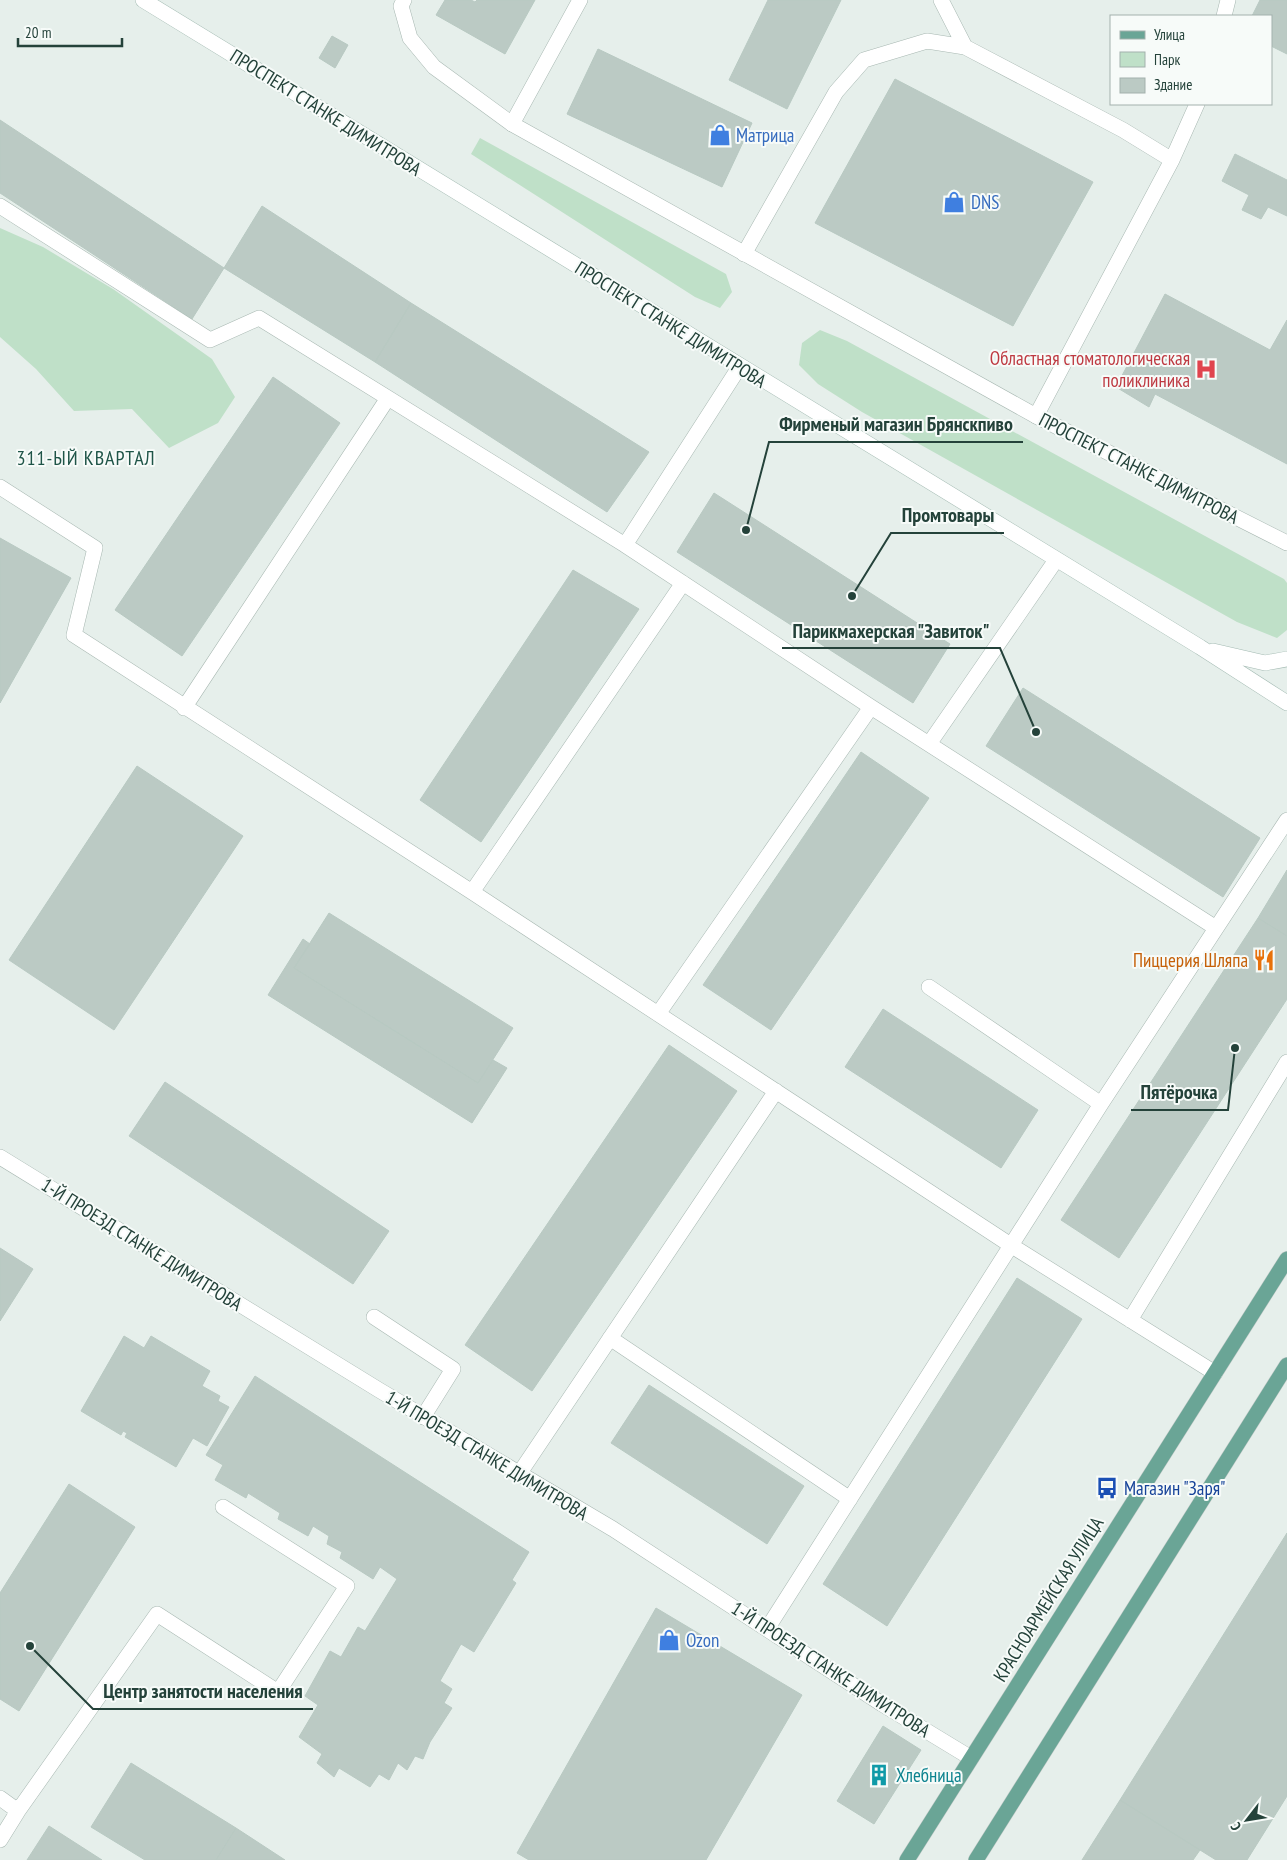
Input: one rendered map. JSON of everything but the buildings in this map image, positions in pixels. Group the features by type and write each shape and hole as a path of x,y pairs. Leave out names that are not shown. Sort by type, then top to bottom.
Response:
{"main road":[{"name":"ПРОСПЕКТ СТАНКЕ ДИМИТРОВА","path":"143,0 1200,647 1287,703"},
{"name":"ПРОСПЕКТ СТАНКЕ ДИМИТРОВА","path":"404,0 401,6 410,38 434,67 512,124 1036,416 1287,543"},
{"path":"512,124 580,0"},
{"path":"941,0 965,47"},
{"path":"1224,15 1228,0"},
{"path":"744,254 836,92 864,60 927,40 965,47 1123,130 1172,160"},
{"path":"1036,416 1172,160 1197,105"},
{"path":"0,206 210,340 259,318 625,545 871,707 1216,928"},
{"path":"625,545 740,366"},
{"path":"184,708 388,398"},
{"path":"0,487 96,548 74,635 184,708 472,892 1012,1246 1215,1373"},
{"path":"929,744 1056,560"},
{"path":"472,892 683,583"},
{"path":"1200,647 1265,663 1287,659"},
{"path":"658,1014 871,707"},
{"path":"767,1629 1101,1104 1216,928 1281,842 1287,820"},
{"path":"929,987 1101,1104"},
{"path":"1130,1320 1287,1062"},
{"path":"518,1474 776,1092"},
{"name":"1-Й ПРОЕЗД СТАНКЕ ДИМИТРОВА","path":"0,1157 518,1474 612,1529 971,1758"},
{"name":"КРАСНОАРМЕЙСКАЯ УЛИЦА","path":"907,1860 1287,1259"},
{"path":"374,1316 453,1369 424,1416"},
{"path":"610,1338 850,1499"},
{"path":"976,1860 1287,1364"},
{"path":"0,1840 18,1811 158,1614 278,1692 347,1586 223,1507"},
{"path":"0,1798 18,1811"}],"green space":[{"path":"480,138 726,274 732,292 720,308 695,297 471,154"},
{"path":"0,228 43,247 113,289 212,359 235,397 218,423 169,448 132,409 74,411 36,369 0,337"},
{"path":"820,330 847,341 1284,579 1287,583 1287,630 1277,638 1237,622 862,412 818,384 799,365 802,343"}],"place":[{"name":"Матрица","path":"720,135"},
{"name":"DNS","path":"954,202"},
{"name":"Областная стоматологическая поликлиника","path":"1206,369"},
{"name":"Фирменый магазин Брянскпиво","path":"746,530"},
{"name":"Промтовары","path":"852,596"},
{"name":"Парикмахерская \"Завиток\"","path":"1036,732"},
{"name":"Пиццерия Шляпа","path":"1264,960"},
{"name":"Пятёрочка","path":"1235,1048"},
{"name":"Магазин \"Заря\"","path":"1107,1488"},
{"name":"Ozon","path":"669,1640"},
{"name":"Центр занятости населения","path":"30,1646"},
{"name":"Хлебница","path":"879,1775"}],"district":[{"name":"311-ЫЙ КВАРТАЛ","path":"86,458"}]}
